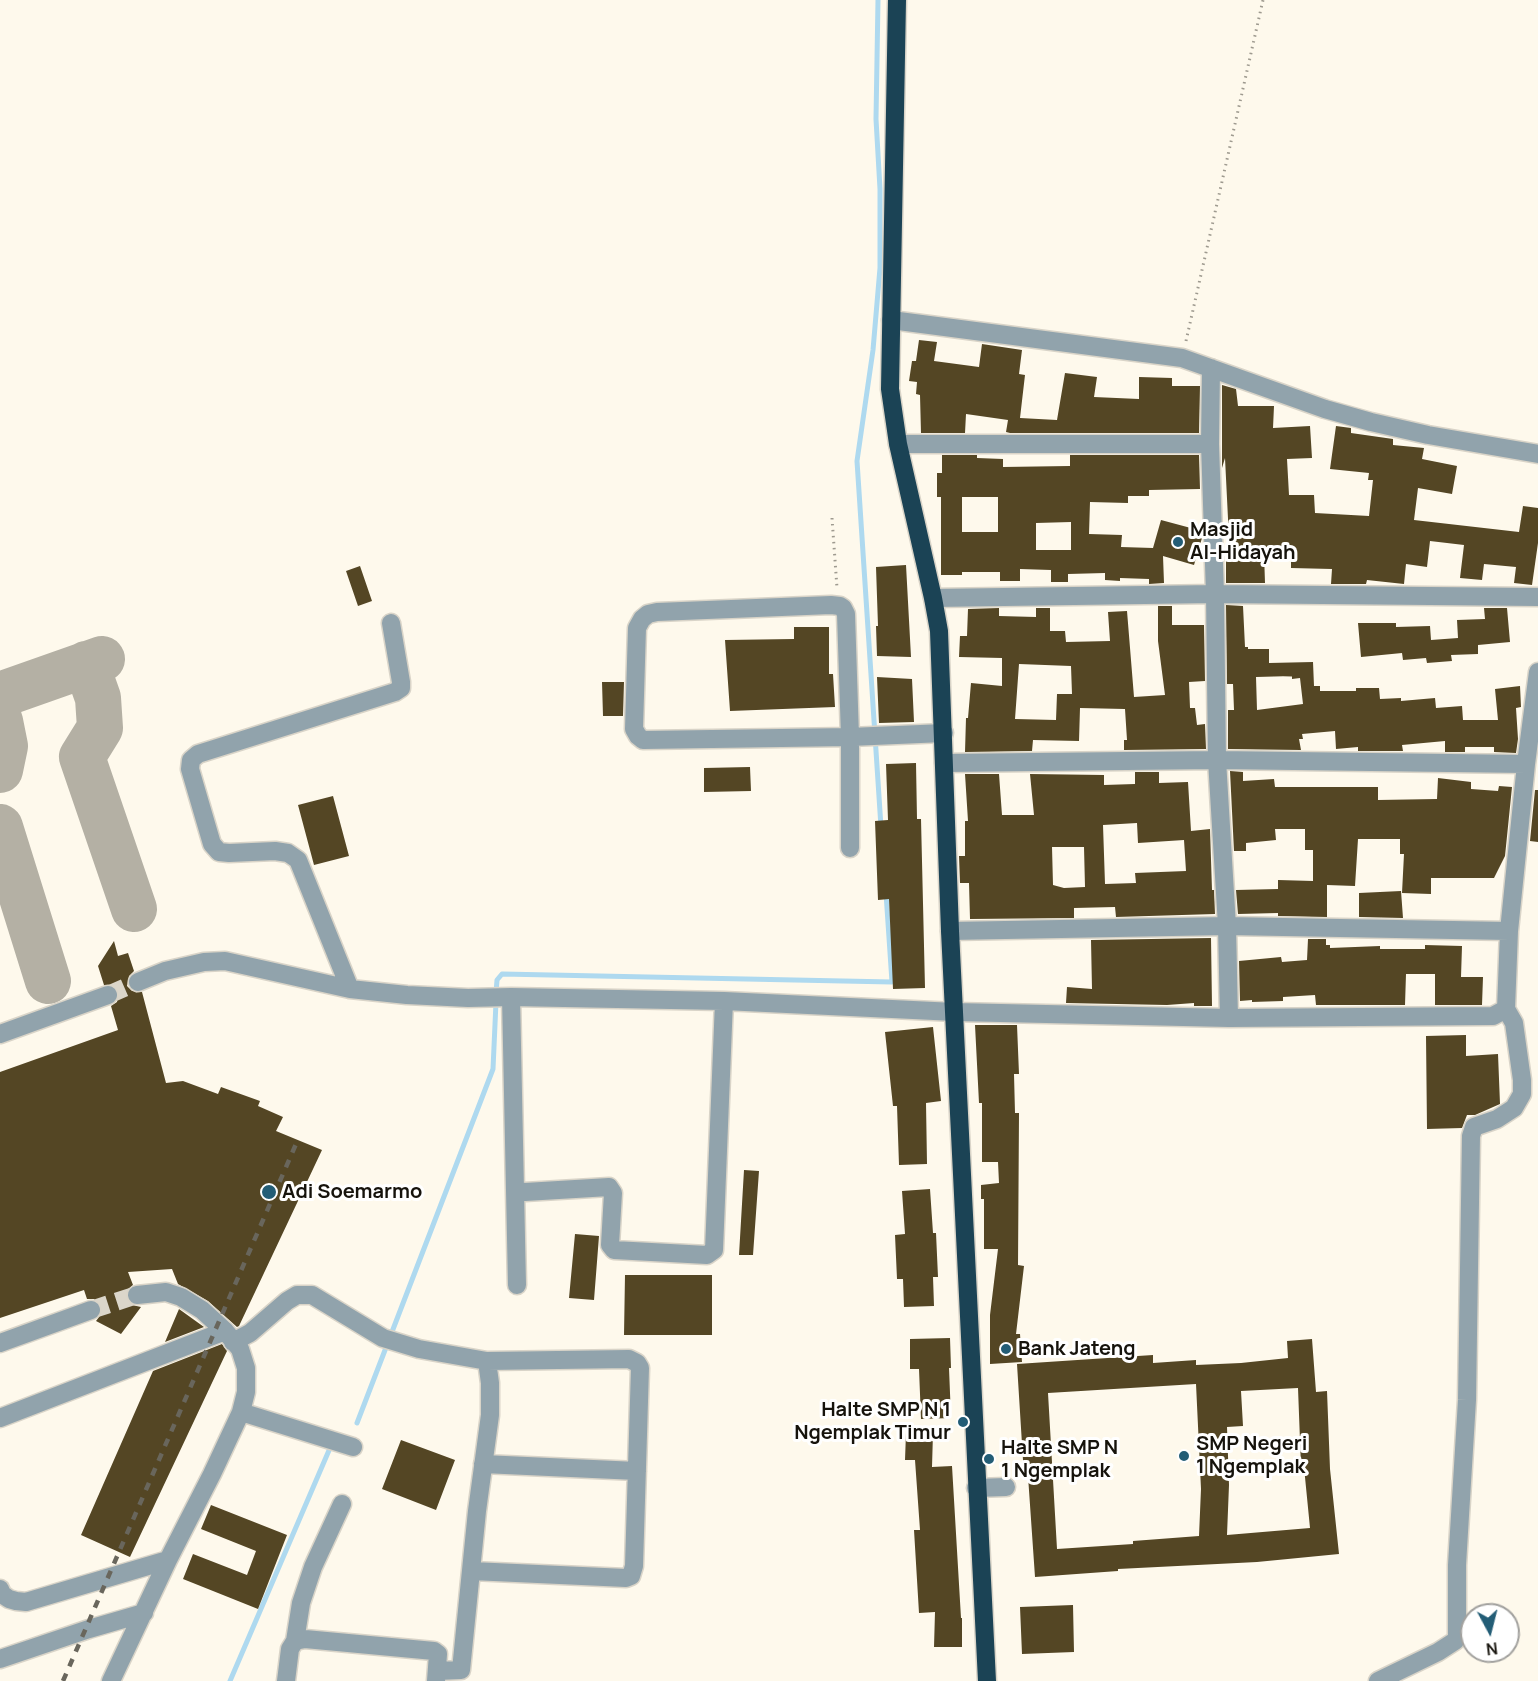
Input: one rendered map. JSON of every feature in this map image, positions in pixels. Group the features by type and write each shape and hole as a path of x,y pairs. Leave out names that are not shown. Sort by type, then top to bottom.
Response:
{"highway":[{"path":"897,0 890,389 898,444 939,631 950,931 987,1681"}],"street":[{"path":"891,320 1182,358 1325,409 1371,422 1428,435 1538,454"},
{"path":"1211,368 1210,444 1215,594 1216,759 1227,926 1229,1018"},
{"path":"898,444 1210,444"},
{"path":"933,598 1215,594 1538,597"},
{"path":"850,848 852,737 846,615 843,608 837,605 648,614 642,619 637,628 634,729 640,739 852,737 944,733"},
{"path":"350,989 298,860 288,854 275,851 229,854 219,852 212,844 190,769 191,760 198,754 395,693 401,688 401,682 391,622"},
{"path":"1378,1681 1438,1652 1455,1641 1457,1636 1457,1565 1467,1400 1471,1136 1474,1127 1497,1119 1514,1108 1522,1094 1514,1023 1506,1009 1509,932 1538,672"},
{"path":"944,763 1216,759 1526,764"},
{"path":"950,931 1227,926 1509,932"},
{"path":"138,982 165,971 204,962 225,961 350,989 468,998 511,996 724,1001 955,1012 1229,1018 1493,1016 1506,1009"},
{"path":"0,1034 108,995"},
{"path":"511,996 517,1286"},
{"path":"515,1190 525,1192 609,1186 613,1193 610,1245 614,1250 706,1255 713,1252 724,1001"},
{"path":"111,1681 241,1412 246,1392 246,1368 240,1349 202,1310 181,1297 166,1292 136,1295"},
{"path":"0,1418 229,1336 250,1333 287,1300 297,1295 312,1295 378,1334 419,1349 487,1361 629,1359 637,1363 640,1368 634,1566 631,1576 626,1578 472,1571"},
{"path":"0,1343 91,1310"},
{"path":"296,1641 305,1639 430,1650 438,1654 436,1676 461,1670 490,1408 487,1361"},
{"path":"241,1412 353,1447"},
{"path":"483,1464 637,1471"},
{"path":"976,1488 1006,1487"},
{"path":"286,1681 290,1649 296,1641 301,1603 313,1567 342,1504"},
{"path":"0,1589 2,1594 9,1599 26,1602 168,1560"},
{"path":"0,1659 144,1613"}],"path":[{"path":"1182,358 1263,0"},
{"path":"832,518 837,605"}],"building":[{"path":"919,340 937,342 934,361 979,367 982,344 1022,350 1019,374 1025,375 1020,418 1057,420 1065,373 1097,377 1094,397 1139,399 1139,377 1172,378 1172,386 1200,386 1199,433 1010,433 1006,432 1008,420 966,414 965,433 921,433 920,395 916,394 917,382 909,381 912,361 916,361"},
{"path":"1222,385 1236,389 1238,406 1274,406 1273,428 1310,426 1312,458 1287,459 1289,495 1314,495 1315,513 1369,516 1373,480 1368,480 1369,473 1330,469 1336,426 1351,428 1351,433 1393,439 1393,445 1424,448 1422,459 1457,466 1452,494 1418,488 1414,520 1519,532 1523,506 1538,508 1538,543 1532,585 1514,583 1516,567 1484,564 1482,580 1460,578 1464,545 1430,541 1427,567 1406,564 1404,584 1367,580 1366,584 1331,584 1332,569 1291,568 1291,551 1264,553 1265,583 1226,583 1229,539 1225,458 1222,468"},
{"path":"942,455 977,455 977,458 1003,459 1003,467 1070,466 1070,455 1199,455 1200,489 1149,490 1149,496 1128,496 1128,503 1090,502 1089,534 1122,535 1121,547 1153,548 1161,520 1202,531 1194,565 1163,556 1164,583 1149,584 1149,579 1105,580 1105,573 1068,574 1068,582 1051,582 1051,570 1020,569 1020,581 1000,581 1000,572 962,572 962,575 941,575 941,497 937,497 937,473 942,473","holes":["962,497 998,497 998,532 962,532","1071,522 1071,550 1036,550 1036,523"]},
{"path":"906,565 911,657 877,656 876,567"},
{"path":"360,566 372,601 358,606 346,571"},
{"path":"1226,605 1243,606 1245,647 1269,649 1269,663 1313,662 1314,686 1320,686 1320,691 1356,691 1356,688 1379,688 1380,699 1401,698 1401,701 1435,698 1436,708 1462,706 1463,720 1498,720 1495,689 1520,686 1521,707 1516,708 1518,739 1516,753 1494,752 1494,747 1465,747 1465,752 1445,752 1445,741 1402,745 1403,751 1358,751 1358,747 1336,749 1335,731 1302,734 1303,739 1299,739 1301,750 1228,749 1228,710 1234,710 1233,684 1227,684","holes":["1292,676 1292,679 1300,678 1303,704 1257,710 1256,677"]},
{"path":"1158,606 1172,606 1172,625 1204,625 1205,681 1189,682 1190,708 1195,708 1197,725 1205,724 1206,749 1124,750 1124,740 1127,740 1125,709 1080,708 1079,741 1033,740 1032,751 965,752 966,718 968,718 971,683 1002,686 1002,658 959,657 960,636 967,636 968,609 999,608 999,616 1036,617 1036,608 1050,608 1050,631 1065,631 1066,642 1110,641 1108,612 1127,611 1134,697 1165,695 1158,641","holes":["1019,664 1071,666 1072,694 1057,694 1056,720 1015,719"]},
{"path":"1484,608 1507,608 1510,642 1478,645 1478,654 1451,655 1452,661 1427,663 1426,658 1403,660 1402,653 1361,657 1358,623 1396,623 1396,627 1430,626 1431,640 1458,638 1457,620 1485,619"},
{"path":"794,627 829,627 829,674 833,674 835,707 730,711 725,640 794,639"},
{"path":"877,677 912,679 914,722 879,723"},
{"path":"602,682 624,682 623,716 603,716"},
{"path":"916,763 917,819 921,819 925,988 893,989 889,899 878,900 875,821 888,820 886,764"},
{"path":"750,767 751,791 704,792 704,768"},
{"path":"1230,771 1243,772 1243,781 1274,779 1275,787 1378,787 1378,800 1437,799 1438,778 1471,782 1471,789 1498,791 1499,786 1512,787 1505,856 1494,878 1431,878 1431,894 1402,893 1404,854 1400,854 1400,839 1358,839 1355,886 1327,885 1327,917 1278,916 1278,913 1238,914 1236,890 1278,889 1278,880 1313,881 1313,850 1305,850 1305,829 1275,829 1276,840 1246,843 1246,851 1234,851"},
{"path":"1135,772 1159,772 1159,783 1188,782 1191,831 1210,829 1215,914 1116,917 1115,907 1074,908 1074,918 970,919 969,883 960,883 959,856 965,856 965,821 968,821 965,774 999,774 1002,815 1034,815 1030,774 1104,775 1104,785 1135,784","holes":["1137,823 1138,843 1184,840 1186,871 1135,873 1136,883 1105,884 1103,825","1052,847 1084,847 1085,887 1064,888 1053,885"]},
{"path":"1535,790 1538,790 1538,842 1530,841"},
{"path":"333,796 349,856 314,865 298,805"},
{"path":"1401,891 1403,918 1359,917 1359,893"},
{"path":"1211,938 1212,1006 1194,1006 1194,1003 1167,1005 1066,1003 1067,987 1092,989 1091,940"},
{"path":"1308,939 1326,939 1326,945 1330,945 1330,948 1380,946 1380,949 1425,949 1425,945 1462,946 1461,977 1483,977 1482,1005 1435,1005 1435,974 1406,974 1405,1005 1316,1005 1315,995 1283,997 1283,1001 1240,1001 1239,961 1281,957 1282,962 1307,960"},
{"path":"114,941 118,956 128,953 134,971 129,976 127,986 132,991 142,992 166,1083 183,1081 218,1094 221,1087 260,1101 258,1106 283,1117 276,1131 322,1150 237,1327 208,1301 178,1284 172,1269 128,1272 133,1285 127,1290 126,1297 132,1305 141,1307 121,1334 96,1321 102,1313 101,1306 94,1299 87,1299 84,1290 0,1318 0,1072 118,1030 111,1006 117,1002 119,992 115,986 104,985 98,966"},
{"path":"975,1025 1017,1025 1019,1074 1014,1074 1015,1113 1019,1113 1018,1265 1024,1266 1016,1334 1020,1334 1022,1362 990,1364 990,1315 998,1249 984,1249 984,1199 981,1199 981,1185 999,1183 998,1162 982,1162 982,1103 979,1103"},
{"path":"933,1027 941,1101 926,1103 927,1164 899,1165 897,1106 893,1106 885,1032"},
{"path":"1466,1035 1466,1056 1498,1054 1500,1104 1475,1115 1467,1115 1462,1128 1427,1129 1426,1036"},
{"path":"744,1170 759,1171 753,1255 739,1255"},
{"path":"930,1189 933,1233 936,1233 938,1277 933,1277 934,1306 904,1307 903,1279 897,1279 895,1235 905,1234 902,1191"},
{"path":"575,1234 599,1236 594,1300 569,1298"},
{"path":"625,1275 712,1275 712,1335 624,1335"},
{"path":"179,1309 204,1327 165,1342"},
{"path":"950,1338 951,1418 921,1419 919,1369 910,1369 910,1339"},
{"path":"1312,1339 1316,1392 1327,1391 1330,1469 1339,1554 1035,1577 1028,1476 1024,1476 1017,1364 1153,1355 1153,1363 1196,1360 1196,1365 1241,1363 1288,1358 1287,1341","holes":["1196,1384 1201,1489 1199,1536 1133,1541 1133,1544 1057,1549 1048,1393","1298,1388 1301,1467 1304,1467 1310,1528 1227,1535 1229,1485 1227,1427 1243,1426 1241,1391"]},
{"path":"222,1344 227,1351 130,1557 81,1535 153,1371"},
{"path":"906,1433 933,1433 932,1467 952,1466 962,1647 934,1647 935,1612 919,1613 914,1530 920,1530 915,1460 905,1460"},
{"path":"401,1440 455,1460 436,1510 382,1489"},
{"path":"211,1505 287,1535 258,1609 183,1579 193,1554 247,1575 256,1551 201,1529"},
{"path":"1073,1605 1074,1652 1022,1654 1020,1607"}],"waterway":[{"path":"878,0 876,119 880,189 880,268 873,350 857,461 881,827"},
{"path":"496,993 497,980 502,974 892,982 886,893"},
{"path":"357,1423 493,1069 496,1002"},
{"path":"230,1681 330,1448"}],"taxiway":[{"path":"0,695 102,659"},
{"path":"86,664 98,698 100,728 82,757 134,909"},
{"path":"0,721 5,746 0,770"},
{"path":"0,827 48,981"}],"tunnel":[{"path":"108,995 138,982"},
{"path":"91,1310 137,1295"}],"railway":[{"path":"63,1681 296,1144"}],"place":[{"name":"Masjid Al-Hidayah","path":"1178,542"},
{"name":"Adi Soemarmo","path":"269,1192"},
{"name":"Bank Jateng","path":"1006,1349"},
{"name":"Halte SMP N 1 Ngemplak Timur","path":"963,1422"},
{"name":"SMP Negeri 1 Ngemplak","path":"1184,1456"},
{"name":"Halte SMP N 1 Ngemplak","path":"989,1459"}]}
